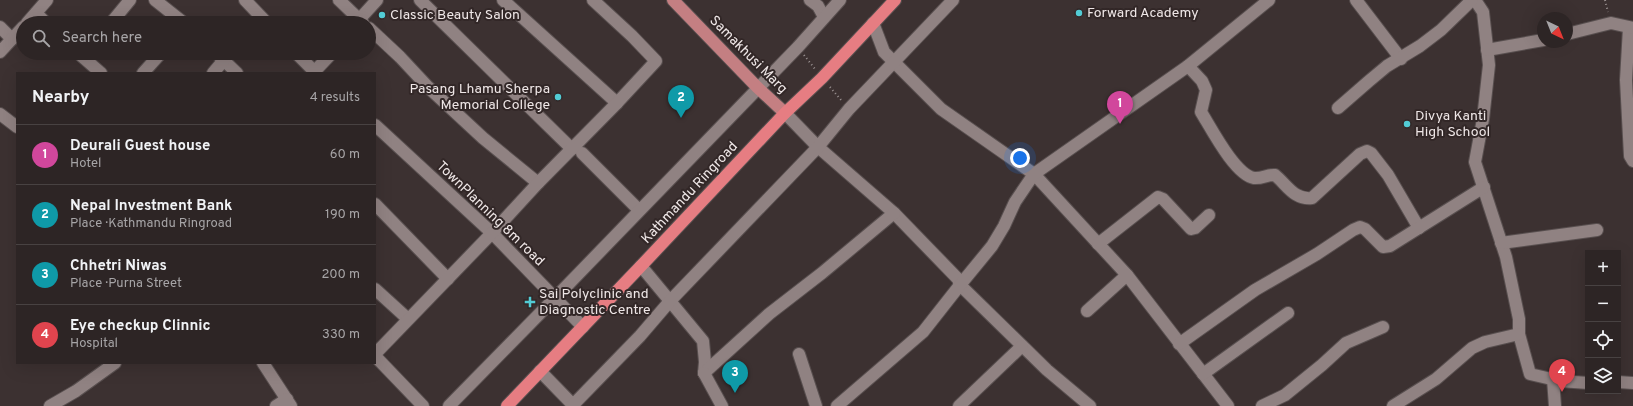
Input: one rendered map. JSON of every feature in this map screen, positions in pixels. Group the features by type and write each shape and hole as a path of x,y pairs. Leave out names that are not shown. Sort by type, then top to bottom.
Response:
{"highway":[{"name":"Kathmandu Ringroad","path":"507,406 785,113 822,78 894,0"}],"main road":[{"name":"Samakhusi Marg","path":"673,0 757,87 785,113"}],"street":[{"path":"33,16 47,0"},
{"path":"117,16 130,0"},
{"path":"155,0 175,16"},
{"path":"245,0 260,16"},
{"path":"339,0 354,16"},
{"path":"364,16 377,0"},
{"path":"420,0 639,210"},
{"path":"503,0 617,103"},
{"path":"376,354 538,183 577,151 617,103 656,61 632,36 593,0"},
{"path":"810,0 818,6 824,17"},
{"path":"449,406 555,298 757,87 798,47 840,0"},
{"path":"540,371 573,406 640,336 670,301 818,147 849,109 893,61 953,0"},
{"path":"837,406 923,332 992,246 1004,226 1015,202 1034,174 1188,66 1268,0"},
{"path":"1356,0 1401,59"},
{"path":"1338,108 1387,66 1401,59 1442,30 1473,0 1483,12 1489,65 1483,119 1475,162 1506,257 1519,320 1519,334 1530,374 1560,381 1585,382"},
{"path":"36,13 39,16"},
{"path":"873,23 884,52 941,109 1034,174 1127,275 1228,406"},
{"path":"1573,32 1611,23 1631,28 1626,80 1630,156 1633,161"},
{"path":"0,27 12,39"},
{"path":"0,52 16,35"},
{"path":"376,35 400,57 428,87 477,132 538,183"},
{"path":"1487,50 1537,41"},
{"path":"88,60 100,72"},
{"path":"144,72 154,60"},
{"path":"213,72 219,60"},
{"path":"223,60 236,72"},
{"path":"303,60 314,72"},
{"path":"316,72 326,60"},
{"path":"1188,66 1202,81 1206,90 1201,112 1235,164 1244,174 1253,178 1275,175 1282,180 1290,192 1306,198 1312,198 1360,154 1368,151 1388,174 1419,228"},
{"path":"785,113 818,147 894,213 958,279 960,285 1047,370 1086,405"},
{"path":"0,114 16,125"},
{"name":"TownPlanning 8m road","path":"376,126 492,233 583,327"},
{"path":"1179,344 1255,290 1317,254 1353,230 1360,227 1365,229 1382,247 1390,246 1484,187"},
{"path":"1098,244 1158,197 1163,199 1191,229 1195,228 1209,215"},
{"path":"376,205 448,279"},
{"path":"704,373 769,314 822,273 894,213"},
{"path":"1501,244 1597,230"},
{"path":"641,266 703,341 705,362 704,373 722,406"},
{"path":"1087,311 1127,275"},
{"path":"376,290 408,319"},
{"path":"1203,374 1288,313"},
{"path":"1262,406 1285,395 1346,343 1383,327"},
{"path":"1393,406 1436,379 1472,348 1485,342 1519,334"},
{"path":"959,406 1022,346"},
{"path":"799,354 816,406"},
{"path":"376,356 422,406"},
{"path":"50,406 76,391 114,364"},
{"path":"263,364 289,402 276,406"},
{"path":"1552,379 1555,406"},
{"path":"1621,382 1633,383"}],"place":[{"name":"Forward Academy","path":"1079,13"},
{"name":"Classic Beauty Salon","path":"382,15"},
{"name":"Pasang Lhamu Sherpa Memorial College","path":"558,97"},
{"name":"Nepal Investment Bank","path":"681,118"},
{"name":"Deurali Guest house","path":"1120,124"},
{"name":"Divya Kanti High School","path":"1407,124"},
{"name":"Sai Polyclinic and Diagnostic Centre","path":"530,302"},
{"name":"Eye checkup Clinnic","path":"1562,392"},
{"name":"Chhetri Niwas","path":"735,393"}]}
